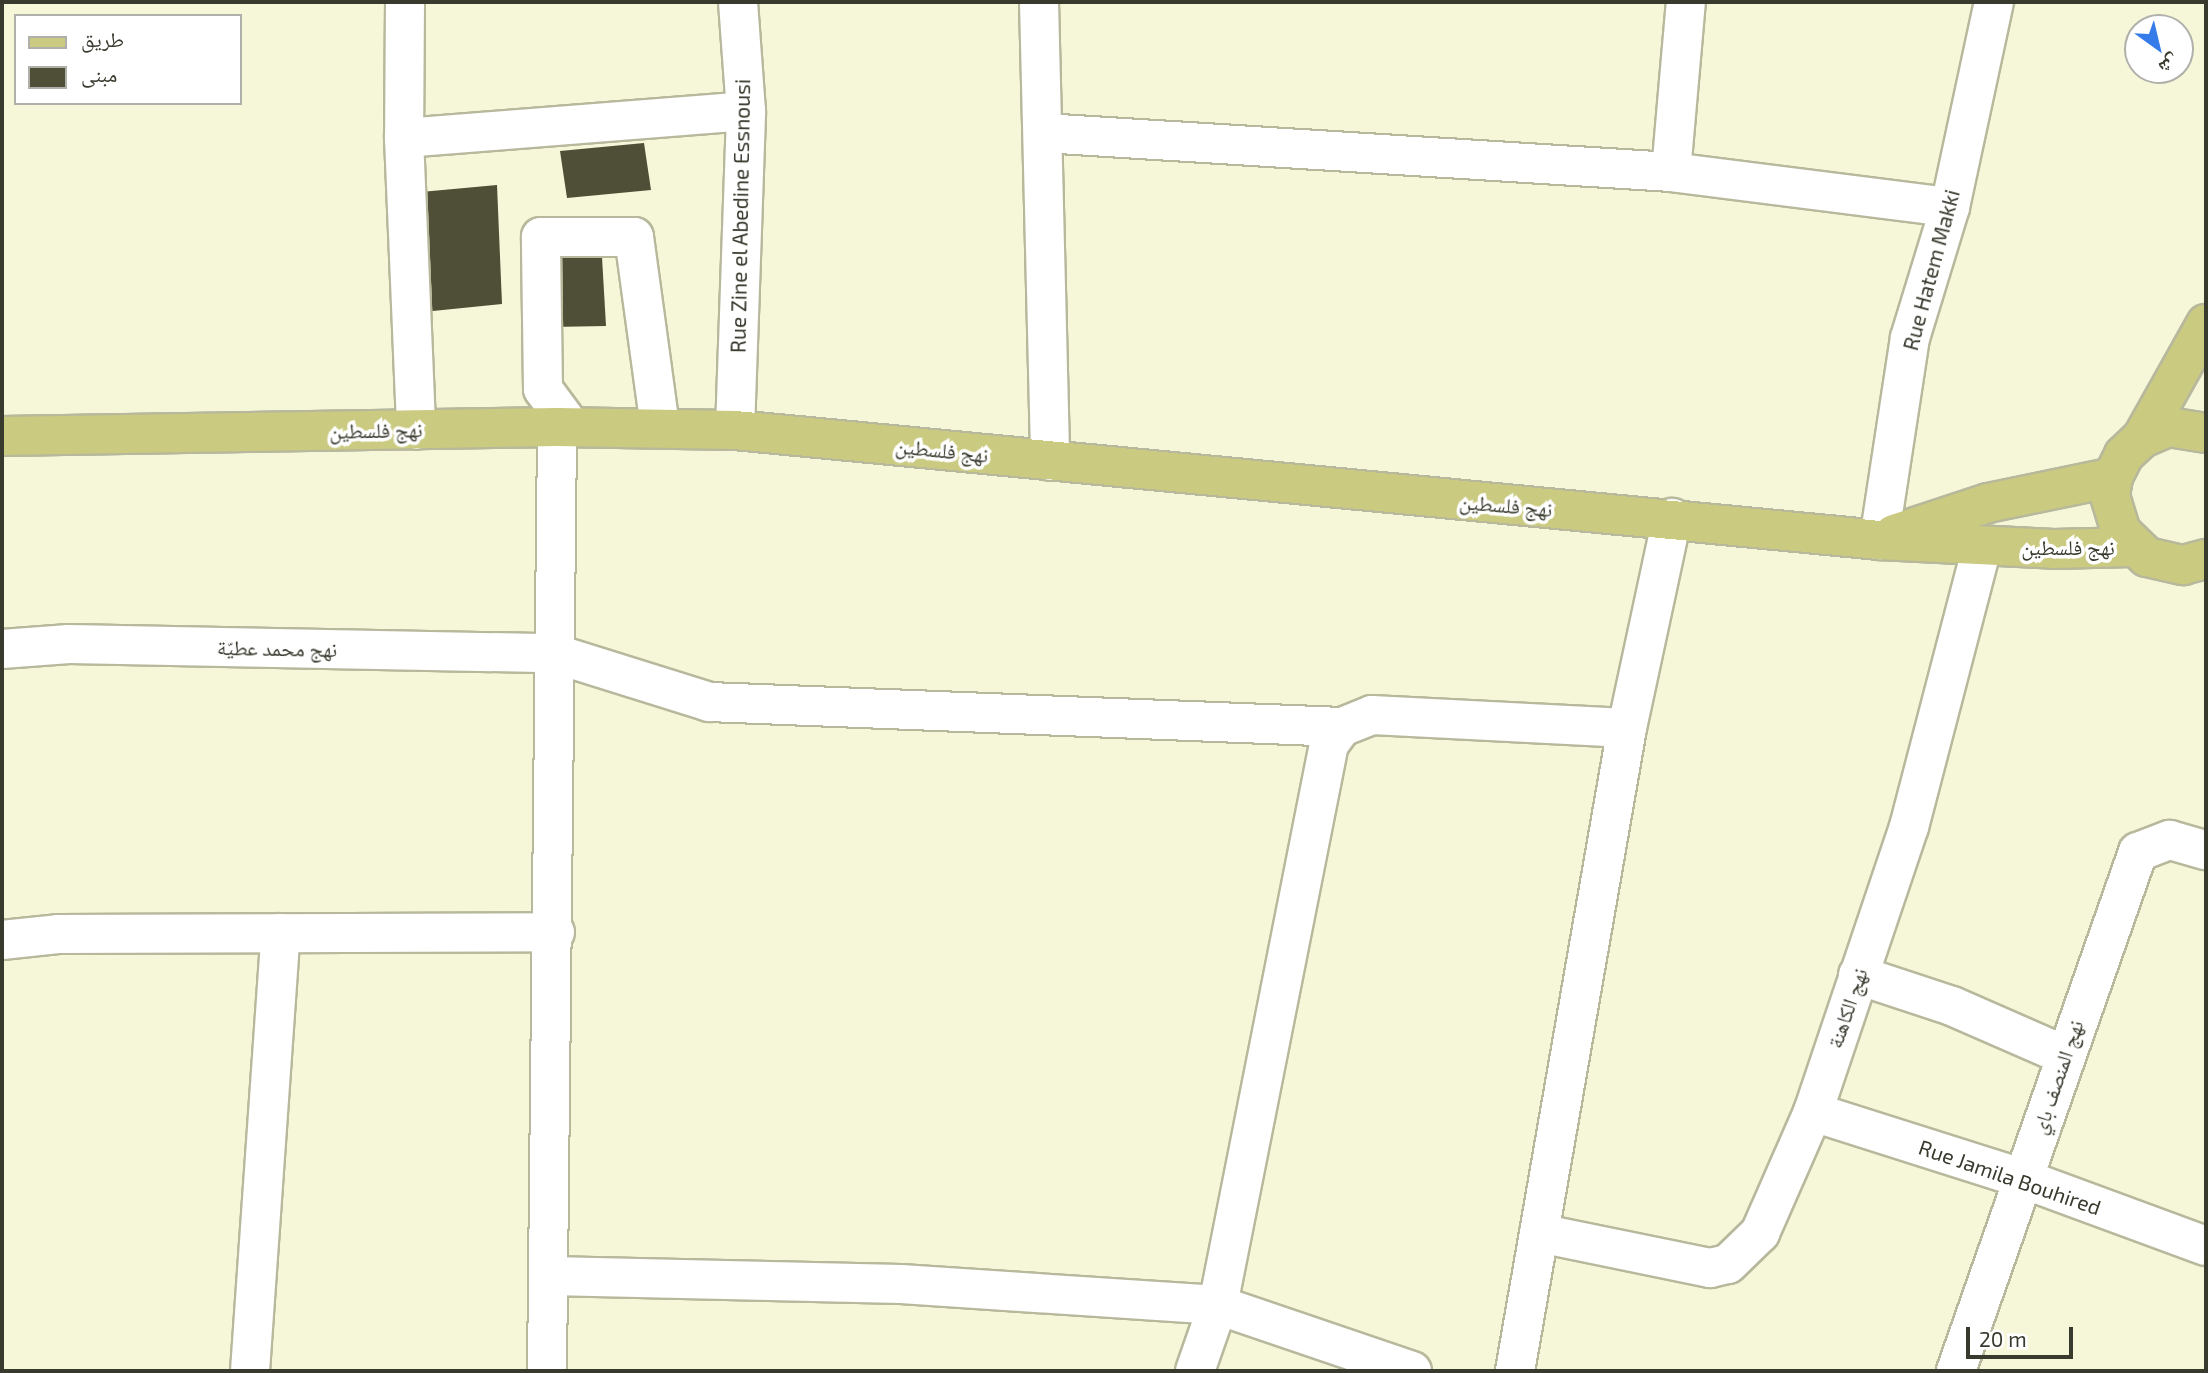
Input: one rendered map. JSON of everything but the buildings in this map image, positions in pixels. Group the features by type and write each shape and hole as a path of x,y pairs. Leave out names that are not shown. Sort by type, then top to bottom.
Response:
{"main road":[{"path":"2198,567 2164,564 2132,547 2113,515 2113,477 2124,455 2142,438 2206,324"},
{"name":"نهج فلسطين","path":"3,429 416,430 660,427 735,430 1879,540 1982,547 2132,547"},
{"path":"2142,438 2168,427 2206,433"},
{"name":"نهج فلسطين","path":"1879,540 1988,503 2113,477"}],"street":[{"path":"405,2 404,138 416,430"},
{"name":"Rue Zine el Abedine Essnousi","path":"735,430 746,111 738,2"},
{"path":"1039,2 1050,461"},
{"path":"1671,172 1686,2"},
{"name":"Rue Hatem Makki","path":"1879,540 1910,338 1950,207 1994,2"},
{"path":"404,138 746,111"},
{"path":"1043,133 1671,172 1950,207"},
{"path":"547,1371 555,932 553,653 564,427 544,389 541,237 634,237 660,427"},
{"path":"1515,1371 1627,728 1672,518"},
{"name":"نهج الكاهنة","path":"1539,1233 1693,1267 1728,1264 1760,1233 1813,1112 1909,827 1982,547"},
{"name":"نهج محمد عطيّة","path":"2,649 69,643 553,653 709,702 1342,727"},
{"path":"1195,1371 1218,1305 1329,744 1342,727 1372,715 1627,728"},
{"name":"نهج المنصف باي","path":"1964,1369 2021,1178 2138,852 2170,840 2206,850"},
{"path":"2,940 58,934 555,932"},
{"path":"246,1370 281,933"},
{"path":"1858,975 1952,1006 2064,1055"},
{"name":"Rue Jamila Bouhired","path":"1813,1112 2021,1178 2206,1246"},
{"path":"550,1276 901,1284 1218,1305 1412,1371"}]}
